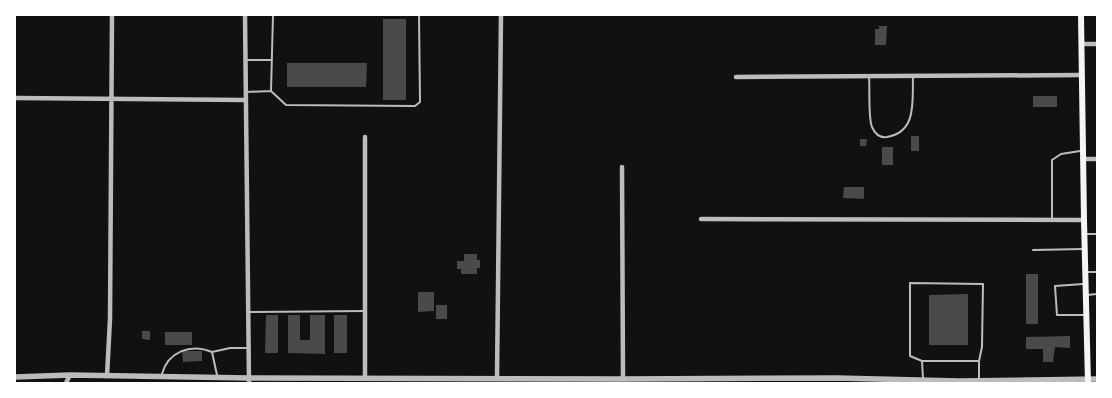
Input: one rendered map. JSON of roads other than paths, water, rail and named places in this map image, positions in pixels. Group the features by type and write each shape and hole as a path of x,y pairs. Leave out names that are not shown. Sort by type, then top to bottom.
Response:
{"main road":[{"path":"1081,15 1082,150 1088,381"}],"street":[{"path":"107,376 110,320 112,15"},
{"path":"245,15 249,381"},
{"path":"497,378 501,15"},
{"path":"1081,44 1097,44"},
{"path":"736,77 1081,75"},
{"path":"15,98 111,97 246,100"},
{"path":"365,137 365,378"},
{"path":"1083,159 1097,159"},
{"path":"622,168 623,379"},
{"path":"701,219 1084,220"},
{"path":"66,383 70,375"},
{"path":"15,377 70,375 218,378 249,381 365,378 497,378 589,381 623,379 715,381 923,380 959,382 979,380 1088,381 1097,379"}],"lane":[{"path":"271,91 273,15"},
{"path":"246,92 271,91 286,105 415,106 420,102 419,15"},
{"path":"245,60 272,60"},
{"path":"869,76 870,123 876,134 882,137 896,134 903,129 911,117 913,76"},
{"path":"1052,220 1052,160 1061,154 1082,150"},
{"path":"1084,234 1097,234"},
{"path":"1033,250 1084,249"},
{"path":"1085,272 1097,272"},
{"path":"978,361 922,362 910,356 910,283 982,284 982,347 978,361 979,380"},
{"path":"1086,284 1055,286 1057,315 1086,315"},
{"path":"1086,295 1097,294"},
{"path":"248,312 365,311"},
{"path":"161,377 164,366 179,351 204,348 212,352 230,348 249,348"},
{"path":"212,352 218,378"},
{"path":"922,362 923,380"}]}
